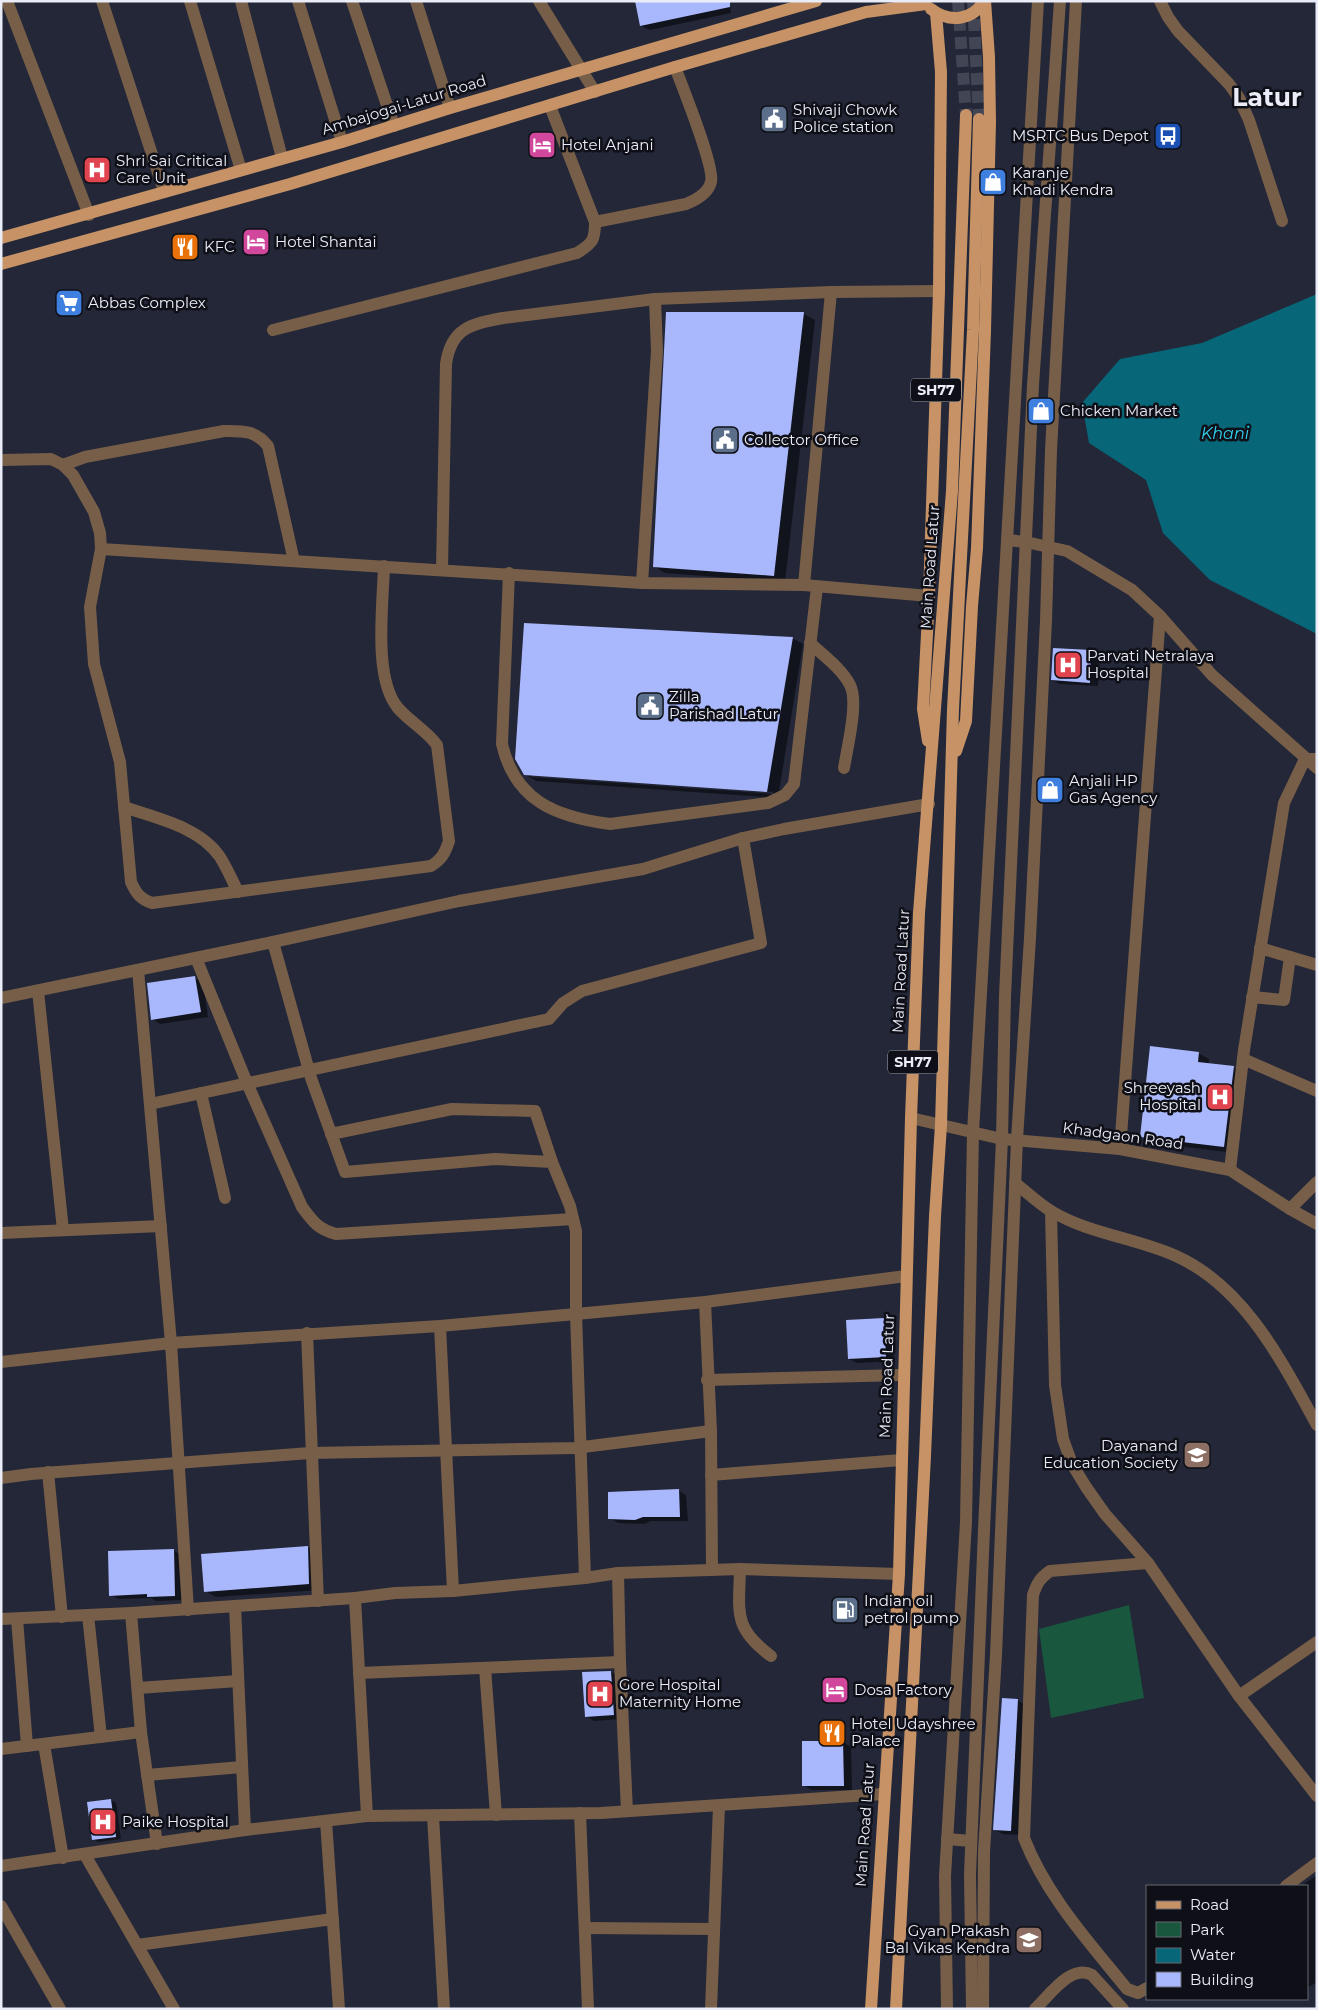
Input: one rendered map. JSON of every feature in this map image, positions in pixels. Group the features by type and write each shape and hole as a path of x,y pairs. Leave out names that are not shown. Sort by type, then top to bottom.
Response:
{"main road":[{"name":"Ambajogai-Latur Road","path":"1,238 89,215 164,191 342,142 450,108 816,1"},
{"path":"1,264 290,184 675,67 866,12 926,2 936,13 948,18 961,18 973,14 985,1"},
{"name":"SH77","path":"952,765 966,721 972,606 978,548 990,122 989,57 985,1"},
{"name":"SH77","path":"931,766 923,709 929,596 939,291 941,72 936,13"},
{"name":"Main Road Latur","path":"871,2009 883,1794 899,1574 910,1118 919,913 952,491 966,115"},
{"name":"Main Road Latur","path":"896,2009 941,1125 953,709 973,330 979,119"}],"street":[{"path":"7,1 89,215"},
{"path":"102,1 164,191"},
{"path":"190,1 241,170"},
{"path":"241,1 282,158"},
{"path":"298,1 342,142"},
{"path":"352,1 394,126"},
{"path":"416,1 450,108"},
{"path":"539,1 595,92"},
{"path":"947,2009 945,1876 966,1522 973,1132 1038,1"},
{"path":"972,2009 971,1841 1002,1139 1005,996 1033,385 1060,1"},
{"path":"983,2009 984,1852 997,1645 1017,1139 1044,660 1047,546 1076,1"},
{"path":"1160,1 1178,31 1229,84 1239,98 1249,120 1282,221"},
{"path":"595,222 686,204 696,200 706,192 712,181 707,155 675,67"},
{"path":"273,330 577,253 589,245 595,237 595,222 550,106"},
{"path":"442,569 446,364 448,350 454,338 462,330 481,322 655,299 831,292 939,291"},
{"path":"804,585 831,292"},
{"path":"642,583 657,351 655,299"},
{"path":"64,465 85,457 224,431 244,431 261,437 268,446 294,561"},
{"path":"1,460 52,459 64,465 73,474 94,512 100,533 101,549 90,607 94,664 120,762 130,882 143,900 152,903 431,866 446,853 449,841 437,745 431,737 398,708 385,683 382,661 384,566"},
{"path":"1007,540 1067,551 1132,590 1160,616 1212,675 1311,759 1317,768"},
{"path":"101,549 509,573 642,583 804,585 929,596"},
{"path":"509,573 502,744 505,758 517,782 536,800 562,813 584,820 610,824 768,803 785,795 794,784 816,587"},
{"path":"1120,1149 1160,616"},
{"path":"810,644 841,673 850,685 854,700 844,768"},
{"path":"1230,1170 1243,1059 1284,803 1311,759"},
{"path":"1,998 273,942 459,901 643,869 743,838 784,829 929,804"},
{"path":"124,807 183,828 204,841 219,856 238,892"},
{"path":"150,1104 549,1019 563,1003 582,991 761,943 743,838"},
{"path":"273,942 309,1070 345,1172 495,1159 552,1162"},
{"path":"1260,948 1317,965"},
{"path":"1252,998 1284,1000 1290,957"},
{"path":"196,958 246,1084 302,1207 322,1231 336,1234 573,1219"},
{"path":"138,970 171,1343 188,1610"},
{"path":"38,991 63,1230"},
{"path":"1243,1059 1317,1091"},
{"path":"201,1093 225,1198"},
{"path":"331,1134 452,1108 535,1111 576,1231 576,1314 585,1578"},
{"name":"Khadgaon Road","path":"910,1118 1002,1139 1120,1149 1230,1170 1317,1224"},
{"path":"1290,1209 1317,1182"},
{"path":"1015,1183 1051,1211 1071,1221 1176,1256 1210,1275 1257,1326 1284,1364 1317,1425"},
{"path":"1051,1211 1055,1385 1063,1439 1072,1464 1106,1514 1148,1563 1239,1696 1317,1796"},
{"path":"1,1233 161,1226"},
{"path":"1,1362 171,1343 440,1326 705,1302 906,1276"},
{"path":"705,1302 707,1380 711,1431 712,1570"},
{"path":"440,1326 453,1590"},
{"path":"307,1333 318,1601"},
{"path":"707,1380 903,1375"},
{"path":"1,1478 48,1472 312,1453 580,1447 711,1431"},
{"path":"711,1475 901,1460"},
{"path":"48,1472 62,1617"},
{"path":"1146,1989 1138,1993 1127,1989 1072,1921 1032,1858 1024,1838 1033,1596 1040,1578 1050,1572 1148,1563"},
{"path":"740,1569 739,1606 743,1626 754,1644 771,1656"},
{"path":"1,1619 188,1610 318,1601 585,1578 618,1573 740,1569 899,1574"},
{"path":"618,1573 627,1811"},
{"path":"355,1598 368,1816"},
{"path":"234,1606 245,1830"},
{"path":"131,1613 141,1732 157,1844"},
{"path":"88,1615 101,1737"},
{"path":"17,1619 27,1746"},
{"path":"1239,1696 1317,1642"},
{"path":"359,1674 620,1662"},
{"path":"485,1668 496,1815"},
{"path":"138,1688 238,1681"},
{"path":"1,1749 141,1732"},
{"path":"44,1744 63,1858"},
{"path":"147,1775 242,1767"},
{"path":"1,1866 245,1830 368,1816 580,1814 883,1794"},
{"path":"711,2009 719,1806"},
{"path":"580,1814 588,2009"},
{"path":"433,1816 444,2009"},
{"path":"326,1821 339,2009"},
{"path":"947,1839 971,1841"},
{"path":"85,1855 174,2009"},
{"path":"1287,1885 1317,1863"},
{"path":"1,1906 60,2009"},
{"path":"137,1944 333,1920"},
{"path":"585,1928 714,1929"},
{"path":"1035,2009 1068,1978 1075,1973 1085,1971 1092,1975 1123,2009"}],"green space":[{"path":"1129,1605 1144,1698 1051,1718 1039,1629"}],"water":[{"name":"Khani","path":"1317,294 1317,634 1210,580 1163,533 1146,480 1089,443 1082,403 1120,359 1202,343"}],"building":[{"path":"635,1 730,1 730,7 640,26"},
{"name":"Collector Office","path":"666,312 804,312 774,576 653,567"},
{"name":"Zilla Parishad Latur","path":"524,623 793,637 767,792 524,775 515,759"},
{"path":"1053,648 1091,650 1090,683 1051,680"},
{"path":"195,976 201,1012 151,1020 147,983"},
{"path":"1150,1046 1199,1052 1198,1062 1234,1066 1224,1147 1140,1137"},
{"path":"884,1318 886,1357 848,1359 846,1320"},
{"path":"679,1489 680,1517 643,1517 635,1520 608,1519 608,1492"},
{"path":"308,1546 309,1584 204,1592 201,1554"},
{"path":"174,1549 175,1596 147,1597 147,1594 109,1596 108,1551"},
{"path":"611,1671 614,1715 585,1717 582,1672"},
{"path":"1002,1698 1018,1699 1011,1831 993,1830"},
{"path":"802,1741 843,1741 844,1786 802,1786"},
{"path":"111,1799 116,1837 92,1840 87,1802"}],"tunnel":[{"path":"958,1 966,115"},
{"path":"973,1 979,119"}],"place":[{"name":"Shivaji Chowk Police station","path":"774,119"},
{"name":"MSRTC Bus Depot","path":"1168,136"},
{"name":"Hotel Anjani","path":"542,145"},
{"name":"Shri Sai Critical Care Unit","path":"97,170"},
{"name":"Karanje Khadi Kendra","path":"993,182"},
{"name":"Hotel Shantai","path":"256,242"},
{"name":"KFC","path":"185,247"},
{"name":"Abbas Complex","path":"69,303"},
{"name":"Chicken Market","path":"1041,411"},
{"name":"Collector Office","path":"725,440"},
{"name":"Parvati Netralaya Hospital","path":"1068,665"},
{"name":"Zilla Parishad Latur","path":"650,706"},
{"name":"Anjali HP Gas Agency","path":"1050,790"},
{"name":"Shreeyash Hospital","path":"1220,1097"},
{"name":"Dayanand Education Society","path":"1197,1455"},
{"name":"Indian oil petrol pump","path":"845,1610"},
{"name":"Dosa Factory","path":"835,1690"},
{"name":"Gore Hospital Maternity Home","path":"600,1694"},
{"name":"Hotel Udayshree Palace","path":"832,1733"},
{"name":"Paike Hospital","path":"103,1822"},
{"name":"Gyan Prakash Bal Vikas Kendra","path":"1029,1940"}],"district":[{"name":"Latur","path":"1267,97"}]}
